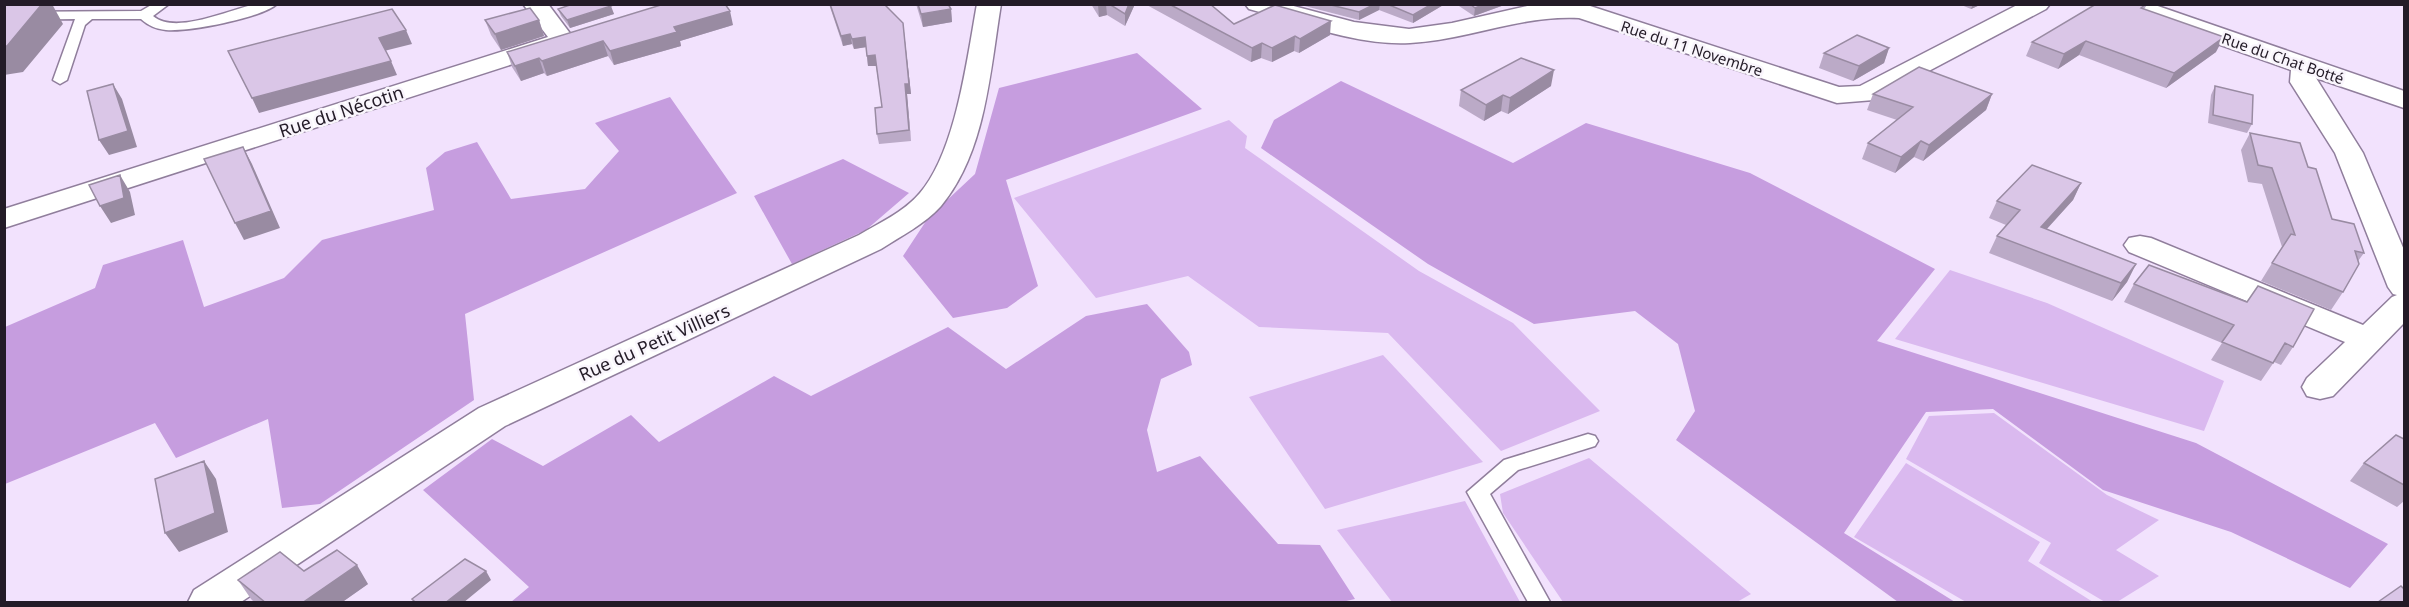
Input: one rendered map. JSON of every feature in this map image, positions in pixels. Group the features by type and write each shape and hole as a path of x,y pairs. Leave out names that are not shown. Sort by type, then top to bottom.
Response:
{"street":[{"name":"Rue du Nécotin","path":"4,219 574,36 535,4"},
{"name":"Rue du Petit Villiers","path":"209,603 492,417 870,242 913,216 930,200 951,166 975,79 989,4"},
{"name":"Rue du 11 Novembre","path":"1257,4 1382,34 1409,36 1528,11 1581,11 1837,95 1853,97 1865,94 2038,4"},
{"name":"Rue du Chat Botté","path":"2127,4 2404,100"},
{"path":"2308,67 2302,73 2303,82 2349,153 2391,229 2404,287"},
{"path":"2140,246 2370,340"},
{"path":"2320,387 2404,304"}],"lane":[{"path":"144,15 154,23 169,26 233,16 271,4"},
{"path":"4,16 144,15 161,5"},
{"path":"4,6 161,5"},
{"path":"60,80 79,23 90,14"},
{"path":"1539,603 1488,514 1478,492 1510,465 1588,441"}],"shaded area":[{"path":"1137,53 1202,109 1006,180 1038,286 1007,308 953,318 903,256 928,218 975,174 999,88"},
{"path":"1341,81 1513,163 1586,123 1750,173 1935,269 1877,341 2196,443 2388,544 2350,588 2231,532 2103,490 1993,409 1926,412 1844,533 1955,602 1898,602 1676,440 1695,411 1678,344 1635,311 1534,324 1428,264 1261,148 1274,120"},
{"path":"670,97 737,193 465,314 474,400 320,504 282,508 268,419 176,458 155,423 5,484 5,327 95,288 103,265 183,240 204,307 284,278 322,240 434,210 426,168 445,152 477,142 511,199 585,189 619,151 595,123"},
{"path":"1229,120 1247,136 1245,148 1419,271 1513,323 1600,411 1501,451 1388,333 1259,327 1188,276 1096,298 1014,198"},
{"path":"843,159 909,193 866,230 792,264 754,196"},
{"path":"1950,270 2047,303 2224,381 2204,431 1895,339"},
{"path":"1147,304 1189,352 1192,365 1161,379 1147,430 1157,472 1200,456 1278,544 1320,545 1355,599 1342,602 511,602 529,587 423,490 492,439 543,466 631,415 659,442 774,376 811,396 948,327 1006,369 1086,316"},
{"path":"1383,355 1483,462 1325,509 1249,397"},
{"path":"1994,413 2107,495 2159,520 2116,550 2159,576 2117,602 2105,602 2039,563 2051,543 1906,459 1929,416"},
{"path":"1589,458 1751,594 1737,602 1563,602 1503,513 1500,494"},
{"path":"1906,463 2040,542 2028,561 2093,602 1966,602 1854,537"},
{"path":"1465,501 1520,602 1392,602 1337,530"}],"building":[{"path":"4,4 42,4 7,46 4,46"},
{"path":"569,4 609,4 611,6 567,20 558,9"},
{"path":"664,4 725,4 730,11 674,27 677,32 610,51 603,41 542,61 539,58 515,66 507,52"},
{"path":"830,4 884,4 903,23 909,84 905,84 909,130 877,134 875,108 882,107 875,55 867,56 865,37 852,39 850,34 841,36"},
{"path":"918,4 948,4 951,9 921,14"},
{"path":"1109,4 1129,4 1125,14"},
{"path":"1169,4 1210,4 1234,24 1275,5 1331,21 1300,39 1295,36 1272,48 1262,43 1252,48"},
{"path":"1327,4 1375,4 1359,12"},
{"path":"1387,4 1432,4 1413,15"},
{"path":"1470,4 1485,4 1475,8"},
{"path":"2096,4 2146,4 2141,8 2224,37 2174,73 2086,41 2064,54 2032,42"},
{"path":"530,8 539,20 495,34 485,20"},
{"path":"392,9 406,30 379,38 391,61 252,98 228,51"},
{"path":"1857,35 1889,48 1859,66 1824,53"},
{"path":"1521,58 1554,70 1510,98 1503,95 1486,105 1461,90"},
{"path":"1919,67 1992,94 1929,145 1921,141 1901,157 1868,143 1913,107 1873,94"},
{"path":"113,84 128,131 99,140 87,91"},
{"path":"2215,86 2253,95 2252,124 2213,115"},
{"path":"2250,133 2300,143 2308,167 2316,169 2332,219 2354,224 2364,253 2355,251 2359,264 2343,292 2272,263 2291,234 2295,235 2272,168 2258,165"},
{"path":"243,147 271,211 235,223 204,159"},
{"path":"2032,165 2081,183 2041,227 2136,264 2121,283 1997,236 2020,210 1997,201"},
{"path":"120,175 124,198 100,206 89,185"},
{"path":"2149,265 2247,302 2258,286 2314,309 2293,347 2285,343 2273,363 2222,342 2234,325 2134,284"},
{"path":"2396,435 2404,439 2404,485 2364,463"},
{"path":"204,461 215,513 165,533 155,479"},
{"path":"337,550 357,565 302,603 266,603 238,580 280,552 304,571"},
{"path":"465,559 486,571 445,603 416,603 412,599"},
{"path":"2401,586 2404,589 2404,603 2378,602"}]}
